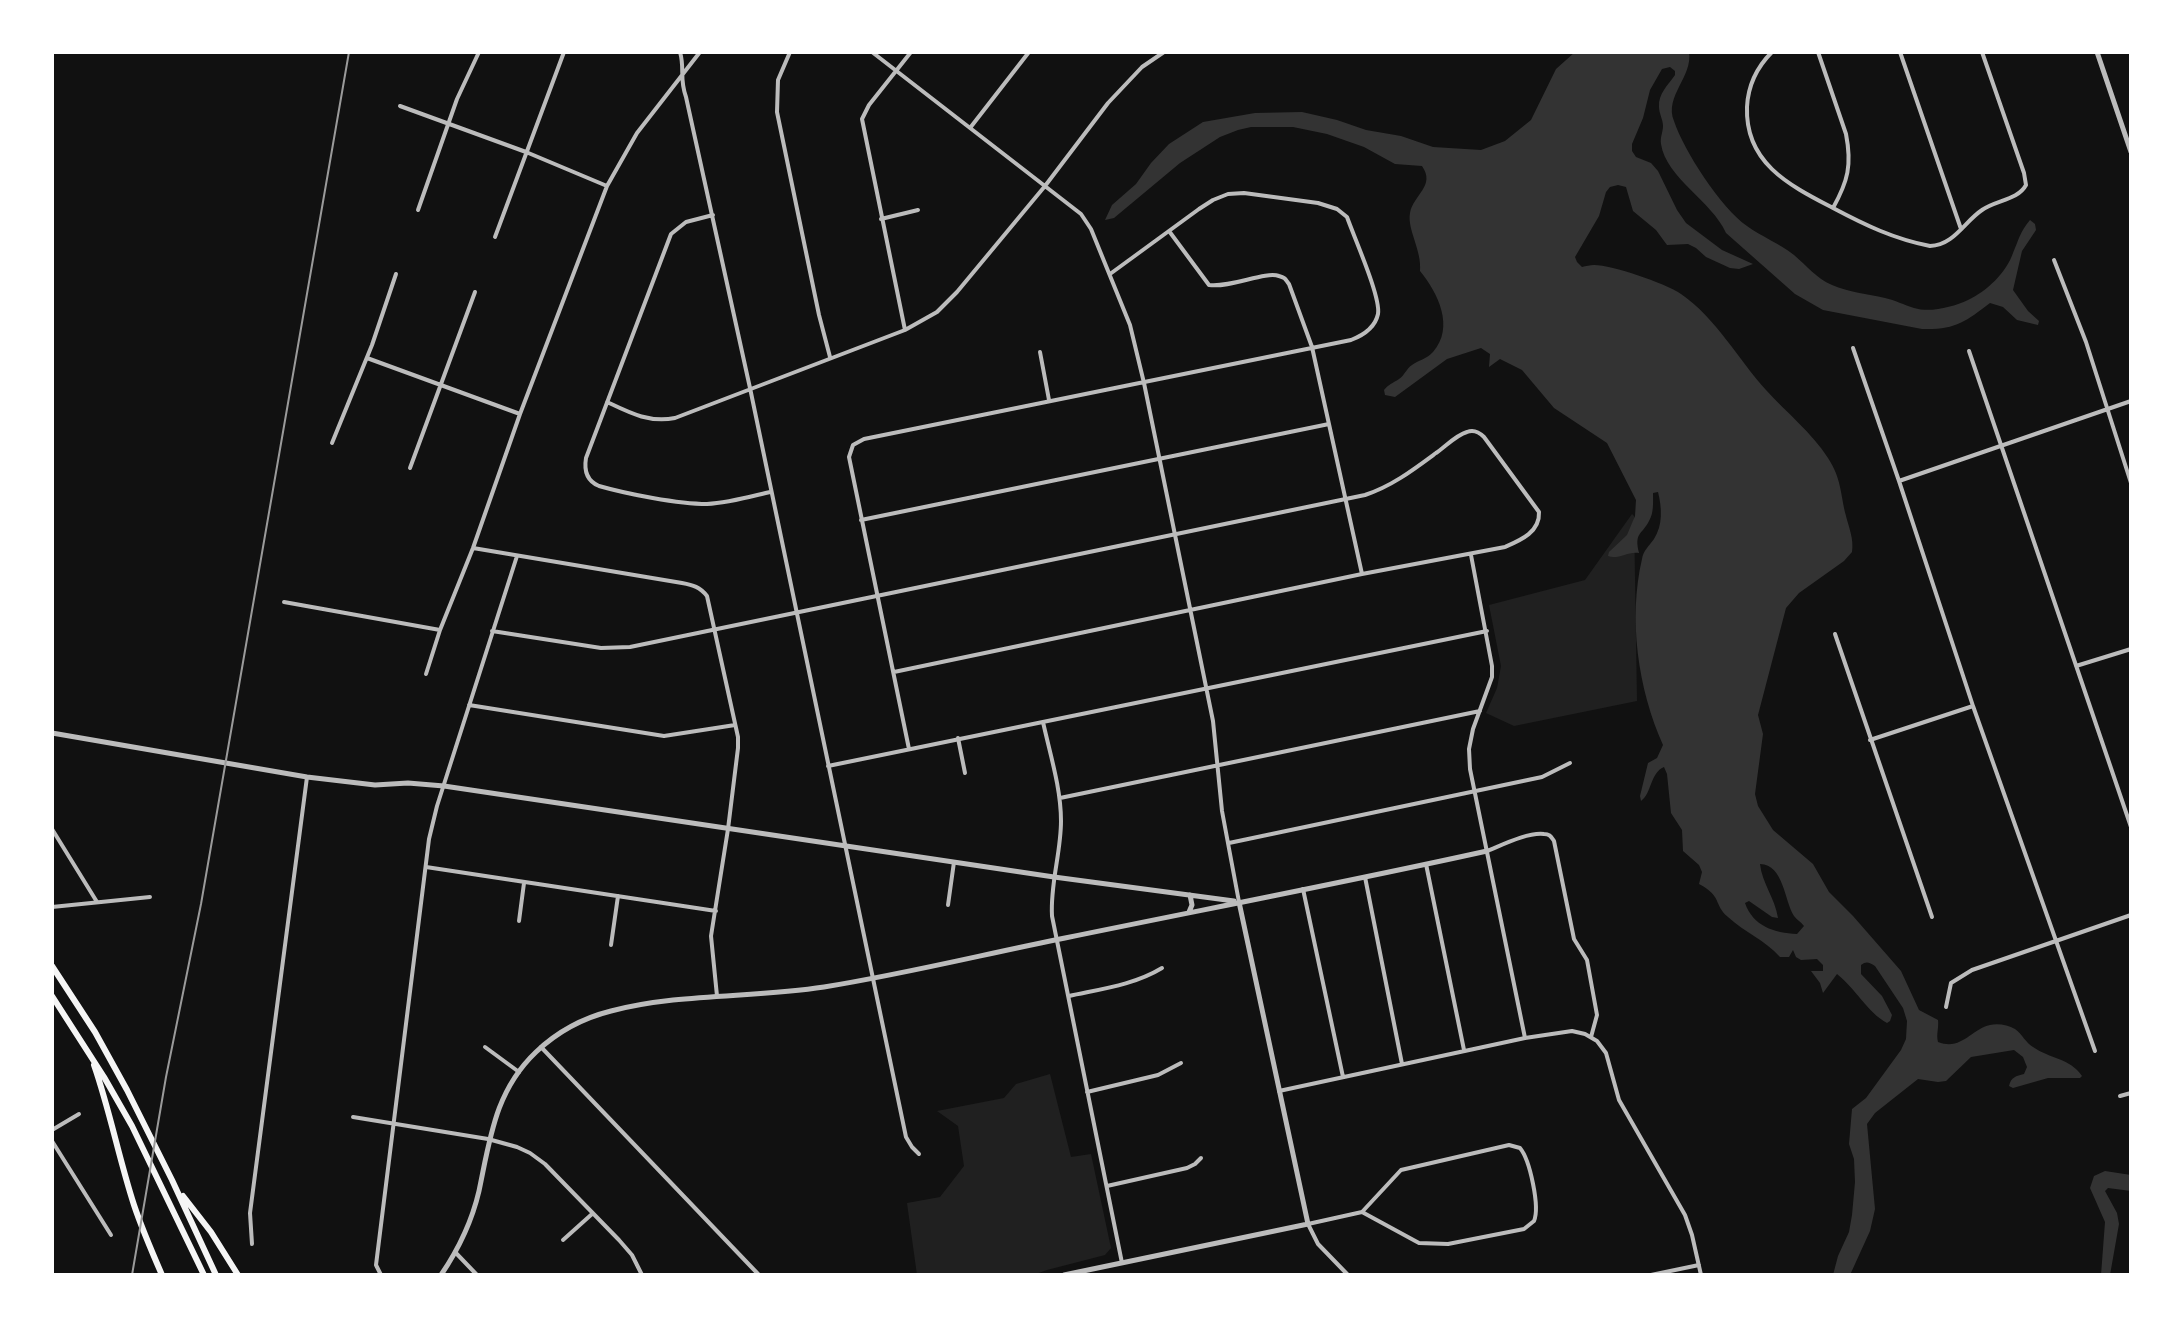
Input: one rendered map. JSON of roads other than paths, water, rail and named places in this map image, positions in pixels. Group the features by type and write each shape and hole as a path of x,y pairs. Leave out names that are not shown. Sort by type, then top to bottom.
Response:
{"main road":[{"path":"52,966 95,1032 136,1106 216,1275"},
{"path":"52,996 132,1126 204,1275"},
{"path":"90,1054 137,1214 162,1275"},
{"path":"172,1180 238,1275"}],"street":[{"path":"418,210 448,124 479,52"},
{"path":"495,237 564,52"},
{"path":"680,52 684,66 681,77 750,388 906,1137 919,1154"},
{"path":"426,674 607,186 637,133 700,52"},
{"path":"790,52 778,80 777,112 819,315 831,357"},
{"path":"872,52 1086,220 1130,325 1207,687 1221,801 1239,902 1308,1224 1318,1244 1348,1275"},
{"path":"905,330 862,119 869,105 911,52"},
{"path":"970,128 1029,52"},
{"path":"607,402 647,419 675,418 905,330 937,312 1045,186 1125,84 1164,52"},
{"path":"1772,52 1756,73 1747,99 1747,118 1753,144 1770,167 1788,183 1875,230 1930,246 1944,243 1982,210 2025,189 2027,180 1982,52"},
{"path":"1818,52 1849,148 1846,182 1833,208"},
{"path":"1900,52 1961,229"},
{"path":"2097,52 2131,152"},
{"path":"400,106 526,152 607,186"},
{"path":"909,749 849,457 853,445 864,439 1351,340 1363,335 1378,313 1375,294 1347,217 1334,207 1318,203 1236,193 1213,200 1110,274"},
{"path":"881,219 918,210"},
{"path":"713,215 686,222 671,234 586,458 587,473 594,484 703,504 724,503 770,492"},
{"path":"1169,231 1209,285 1227,285 1275,275 1285,279 1312,347 1362,574"},
{"path":"2054,260 2073,306 2131,483"},
{"path":"332,443 367,358 396,274"},
{"path":"410,468 475,292"},
{"path":"1853,348 1973,706 2095,1051"},
{"path":"1969,351 2131,827"},
{"path":"1040,352 1049,400"},
{"path":"367,358 520,414"},
{"path":"1899,481 2131,401"},
{"path":"861,520 1329,424"},
{"path":"492,631 617,649 796,613 1345,500 1384,489 1458,437 1474,431 1484,437 1539,512 1535,528 1505,547 894,672"},
{"path":"473,548 695,586 707,596 738,737 738,758 711,944 717,996"},
{"path":"1471,555 1492,656 1492,677 1473,729 1469,758 1525,1038"},
{"path":"381,1275 376,1265 433,822 517,556"},
{"path":"284,602 440,630"},
{"path":"828,766 1487,631"},
{"path":"1835,634 1932,917"},
{"path":"2076,666 2131,649"},
{"path":"469,705 652,735 673,736 735,725"},
{"path":"1870,740 1973,706"},
{"path":"1060,798 1480,711"},
{"path":"1043,722 1060,798 1061,832 1052,906 1056,940 1122,1263"},
{"path":"52,733 307,777 375,785 408,783 444,786 1239,902"},
{"path":"958,738 965,773"},
{"path":"1229,843 1542,777 1570,763"},
{"path":"252,1244 250,1213 307,777"},
{"path":"52,829 97,902"},
{"path":"441,1275 466,1229 477,1199 488,1139 499,1106 519,1072 541,1047 571,1026 605,1012 640,1005 822,987 873,978 1487,851 1518,839 1544,834 1554,841 1574,939 1587,960 1597,1015 1591,1037"},
{"path":"948,905 954,862"},
{"path":"1426,864 1464,1051"},
{"path":"426,867 716,911"},
{"path":"1365,877 1402,1064"},
{"path":"519,921 524,883"},
{"path":"1303,889 1343,1077"},
{"path":"1189,912 1192,905 1190,895"},
{"path":"611,945 618,896"},
{"path":"52,907 150,897"},
{"path":"1946,1007 1948,988 1957,978 1972,970 2131,915"},
{"path":"1069,996 1131,982 1162,968"},
{"path":"1279,1091 1525,1038 1572,1031 1591,1037 1606,1053 1619,1100 1685,1215 1701,1275"},
{"path":"485,1047 519,1072"},
{"path":"541,1047 759,1275"},
{"path":"1087,1092 1158,1075 1181,1063"},
{"path":"2120,1096 2131,1093"},
{"path":"52,1130 79,1114"},
{"path":"353,1117 488,1139 530,1153 545,1164 632,1255 642,1275"},
{"path":"52,1141 111,1235"},
{"path":"1064,1275 1362,1212 1401,1170 1509,1145 1520,1148 1526,1158 1537,1209 1534,1221 1524,1229 1439,1245 1419,1243 1362,1212"},
{"path":"1107,1186 1187,1168 1201,1158"},
{"path":"563,1240 592,1214"},
{"path":"455,1252 477,1275"},
{"path":"1651,1275 1699,1265"}],"railway":[{"path":"132,1275 166,1077 201,904 349,52"}]}
